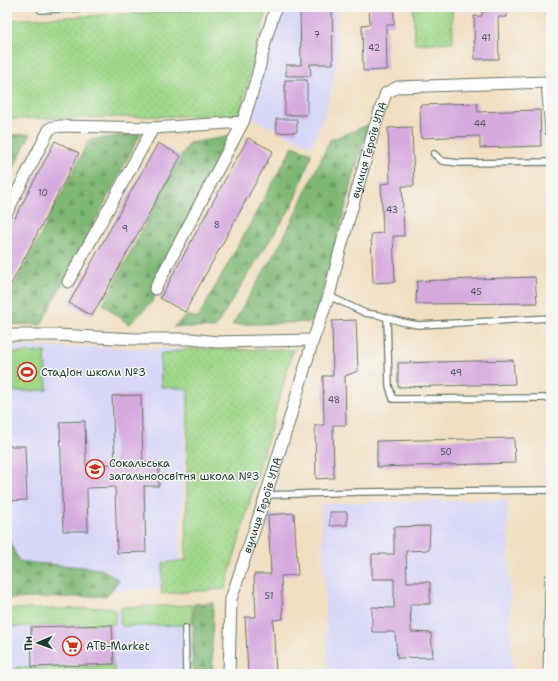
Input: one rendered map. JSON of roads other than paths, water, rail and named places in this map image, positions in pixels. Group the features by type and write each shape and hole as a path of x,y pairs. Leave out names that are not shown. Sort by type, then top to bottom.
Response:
{"street":[{"path":"155,289 243,122 257,77 267,34 276,7"},
{"name":"вулиця Героїв УПА","path":"229,674 231,599 266,495 313,340 329,296 339,254 375,126 386,94 398,87 547,82 551,132"},
{"path":"7,212 50,128 60,126 153,128 243,122"},
{"path":"68,282 153,128"},
{"path":"7,335 191,339 218,342 313,340"},
{"path":"550,674 551,578"}],"lane":[{"path":"41,10 97,7"},
{"path":"434,154 442,161 459,163 551,162"},
{"path":"329,296 365,312 418,325 551,318"},
{"path":"387,318 388,386 393,399 551,398"},
{"path":"266,495 359,492 551,490"},
{"path":"185,628 186,674"}],"place":[{"name":"Стадіон школи №3","path":"27,372"},
{"name":"Сокальська загальноосвітня школа №3","path":"95,469"},
{"name":"ATB-Market","path":"72,646"}]}
